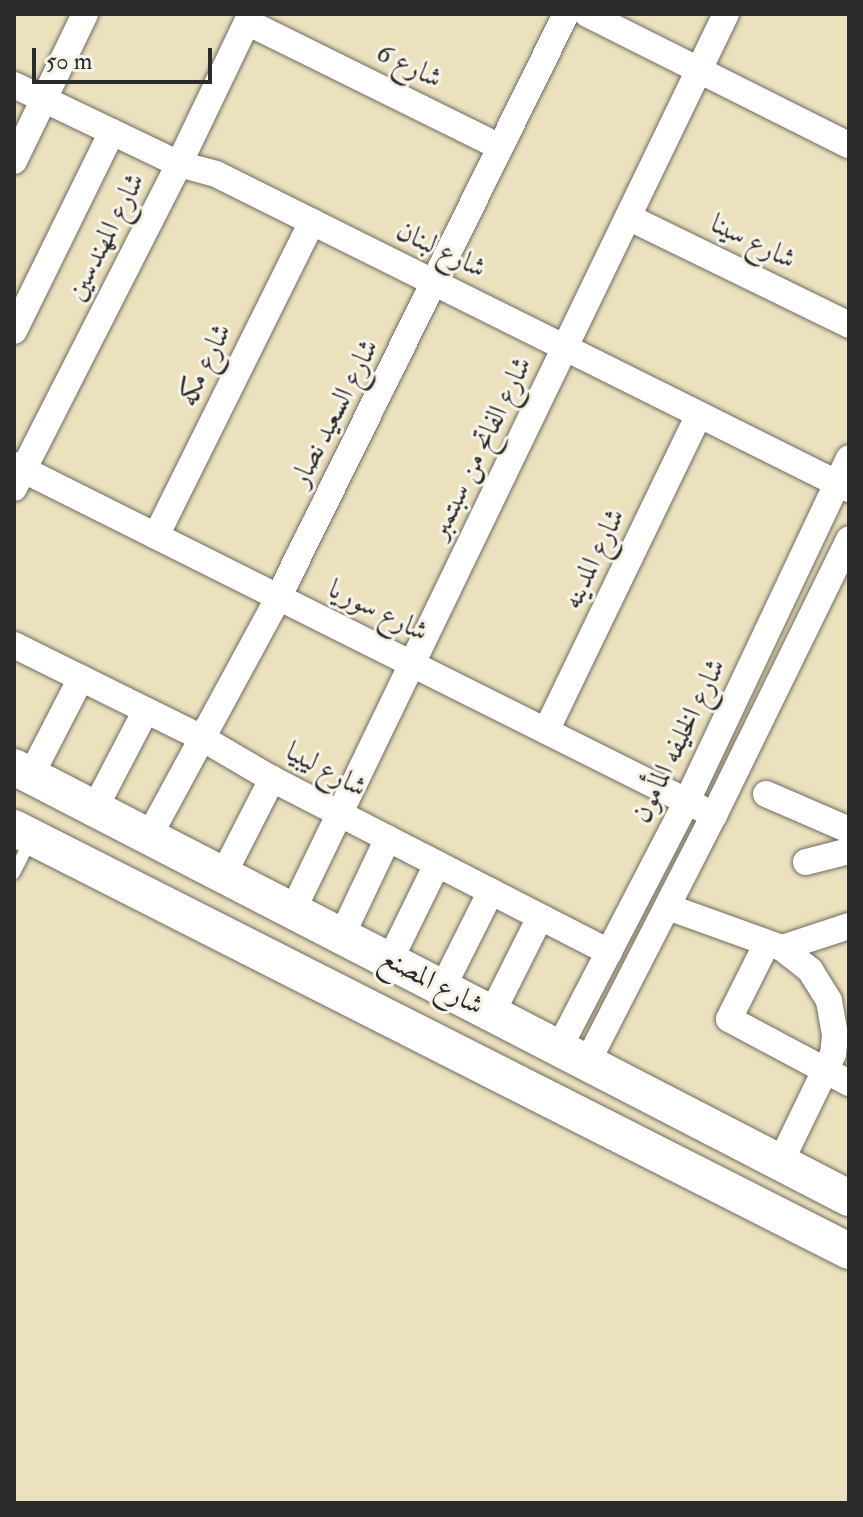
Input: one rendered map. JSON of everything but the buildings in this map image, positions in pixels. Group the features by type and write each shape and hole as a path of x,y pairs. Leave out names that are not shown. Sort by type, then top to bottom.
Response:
{"main road":[{"name":"شارع المصنع","path":"22,771 849,1198"},
{"path":"107,875 141,831"},
{"name":"شارع المصنع","path":"24,832 849,1251"}],"street":[{"name":"شارع السعيد نصار","path":"141,831 202,738 278,598 566,14"},
{"path":"587,14 849,145"},
{"name":"شارع الفاتح من سبتمبر","path":"293,910 726,14"},
{"path":"14,161 80,15"},
{"name":"شارع 6","path":"249,18 500,147"},
{"name":"شارع المهندسين","path":"17,474 179,164 249,18"},
{"name":"شارع لبنان","path":"14,85 179,164 201,168 843,486"},
{"path":"14,331 112,132"},
{"name":"شارع سينا","path":"628,217 849,325"},
{"name":"شارع مكه","path":"156,536 312,222"},
{"name":"شارع المدينه","path":"546,731 699,415"},
{"name":"شارع الخليفه المأمون","path":"573,1055 609,952 843,486 849,458"},
{"name":"شارع سوريا","path":"17,474 156,536 714,815"},
{"path":"573,1055 668,907 849,539"},
{"name":"شارع ليبيا","path":"14,646 202,738 272,779 609,952"},
{"path":"22,771 81,678"},
{"path":"95,808 146,710"},
{"path":"224,873 272,779"},
{"path":"766,794 849,830"},
{"path":"342,935 388,838"},
{"path":"806,862 849,851"},
{"path":"390,960 437,864"},
{"path":"443,987 491,891"},
{"path":"668,907 774,946 810,970 829,1001 838,1077 780,1163"},
{"path":"492,1013 540,917"},
{"path":"838,1077 729,1019 774,946 849,926"}],"lane":[{"path":"14,873 24,832"}]}
